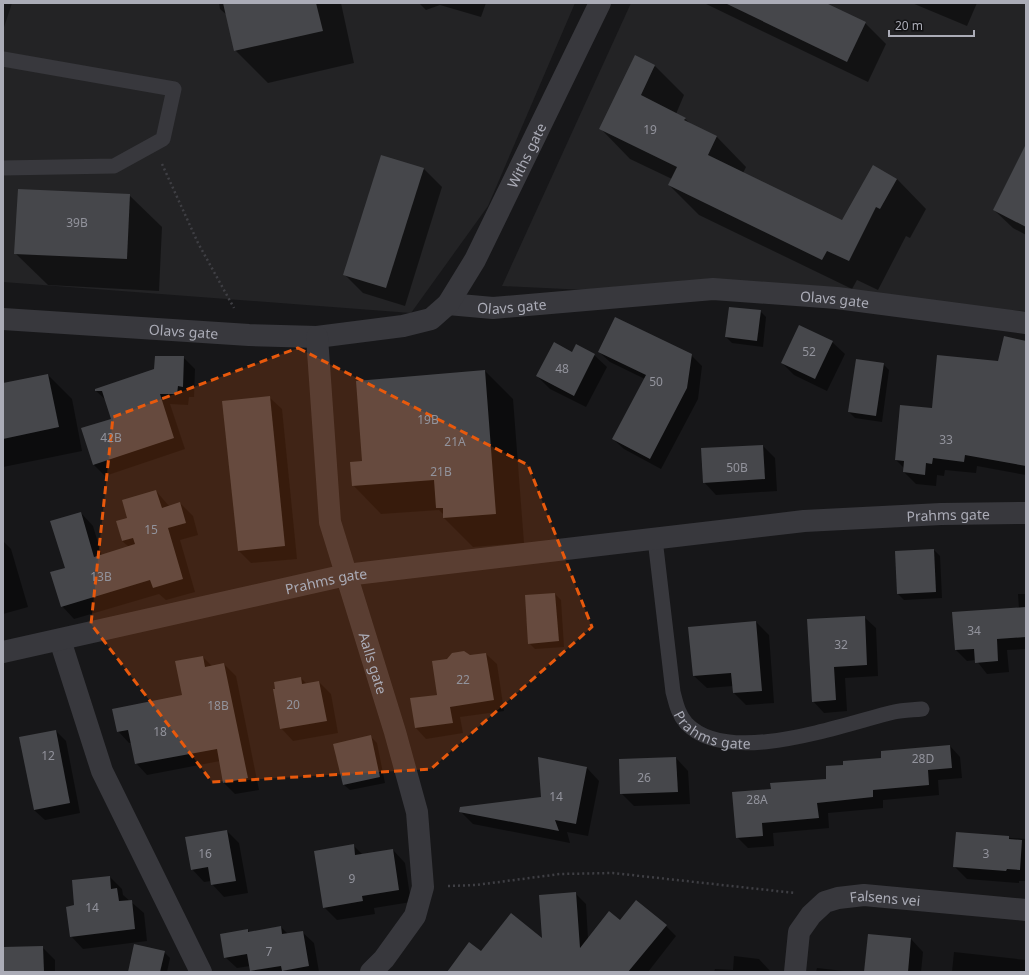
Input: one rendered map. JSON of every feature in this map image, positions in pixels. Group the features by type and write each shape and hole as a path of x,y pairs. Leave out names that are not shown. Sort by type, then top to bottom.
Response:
{"street":[{"name":"Withs gate","path":"448,304 475,260 600,3"},
{"name":"Olavs gate","path":"3,319 249,335 317,337 404,326 431,319 448,304 493,308 713,289 837,298 1026,323"},
{"name":"Aalls gate","path":"317,337 330,522 395,732 417,812 423,887 415,916 384,959 371,972"},
{"name":"Prahms gate","path":"3,652 346,575 804,521 941,514 1026,513"},
{"path":"60,640 102,772 201,972"},
{"name":"Falsens vei","path":"795,972 799,932 811,915 825,902 838,898 864,895 980,908 1026,910"}],"lane":[{"path":"3,59 174,89 163,139 114,166 3,168"},
{"name":"Prahms gate","path":"655,539 673,692 679,714 686,723 697,732 711,738 742,742 771,742 815,733 896,711 922,708"}],"path":[{"path":"153,144 198,243 249,335"},
{"path":"423,887 476,884 560,874 613,873 809,895 819,908"}],"highlighted area":[{"path":"298,348 528,465 592,627 431,769 212,782 91,624 113,417"}],"shaded area":[{"path":"12,3 575,3 488,206 411,313 3,282 3,30"},
{"path":"631,3 1026,3 1026,311 502,286"}],"building":[{"path":"223,3 316,3 323,31 234,51"},
{"path":"725,3 826,3 866,22 847,62"},
{"path":"635,55 655,65 641,95 686,118 684,120 717,136 708,155 842,220 873,165 897,179 880,209 876,207 849,261 827,251 822,260 668,185 677,167 599,129"},
{"path":"1026,144 1026,227 993,210"},
{"path":"381,155 424,168 386,288 343,275"},
{"path":"18,189 130,194 127,259 14,254"},
{"path":"729,307 761,310 757,341 725,337"},
{"path":"615,317 692,354 687,388 650,459 612,439 646,375 598,352"},
{"path":"799,325 833,341 815,379 781,363"},
{"path":"1004,336 1026,341 1026,466 965,455 964,462 933,458 932,464 926,463 925,475 903,472 904,461 895,460 900,405 932,408 937,355 998,361"},
{"path":"554,342 572,352 576,344 595,354 574,396 536,376"},
{"path":"155,356 184,356 183,387 178,386 177,394 160,394 174,438 93,465 81,428 111,419 102,391 95,391 95,389 154,369"},
{"path":"856,359 884,363 876,416 848,412"},
{"path":"485,370 496,514 443,518 443,508 436,508 434,480 352,486 350,462 362,461 356,381"},
{"path":"48,374 59,427 3,439 3,383"},
{"path":"270,396 285,546 238,551 222,401"},
{"path":"763,445 765,479 703,483 701,448"},
{"path":"156,490 162,508 180,502 186,523 168,528 183,579 153,588 150,580 61,607 50,572 65,568 50,521 81,512 94,557 135,544 133,538 122,541 116,521 127,518 122,500"},
{"path":"934,549 936,592 897,594 895,551"},
{"path":"555,593 559,641 528,644 525,595"},
{"path":"1026,607 1026,637 997,639 998,661 975,663 974,649 955,650 952,612"},
{"path":"865,616 867,665 834,667 836,700 812,702 807,619"},
{"path":"756,621 762,691 733,693 731,673 693,676 688,627"},
{"path":"464,651 470,655 486,653 494,700 450,707 453,723 415,728 410,698 437,695 432,661 447,659 452,653"},
{"path":"203,656 205,667 224,663 248,778 223,783 217,749 135,764 128,730 117,732 112,709 182,695 175,661"},
{"path":"301,677 302,684 319,681 327,721 280,729 273,689 275,689 274,682"},
{"path":"56,730 70,803 34,810 19,737"},
{"path":"371,735 380,777 343,785 333,744"},
{"path":"950,745 952,768 928,770 929,785 873,790 873,797 817,803 819,818 762,823 763,836 736,838 732,792 771,789 770,783 826,779 826,766 843,765 843,761 881,758 881,751"},
{"path":"538,757 587,767 576,824 555,820 559,831 459,812 460,807 541,797"},
{"path":"676,757 678,792 620,794 619,759"},
{"path":"227,830 236,881 211,885 208,867 191,870 185,837"},
{"path":"956,832 1009,836 1009,839 1022,840 1020,870 1007,869 1006,871 953,867"},
{"path":"354,844 355,855 393,849 399,890 362,896 363,901 323,908 314,851"},
{"path":"110,876 111,889 117,888 119,901 132,900 135,929 70,937 66,907 74,905 72,880"},
{"path":"576,892 580,948 609,911 620,920 636,900 667,925 628,972 447,972 469,942 481,951 511,913 542,938 539,895"},
{"path":"281,926 282,934 303,931 309,966 282,971 281,966 250,971 247,954 224,958 220,934 248,929 248,932"},
{"path":"868,934 911,938 908,972 864,972"},
{"path":"134,944 165,951 160,972 128,972"},
{"path":"43,946 44,972 3,972 3,947"}]}
